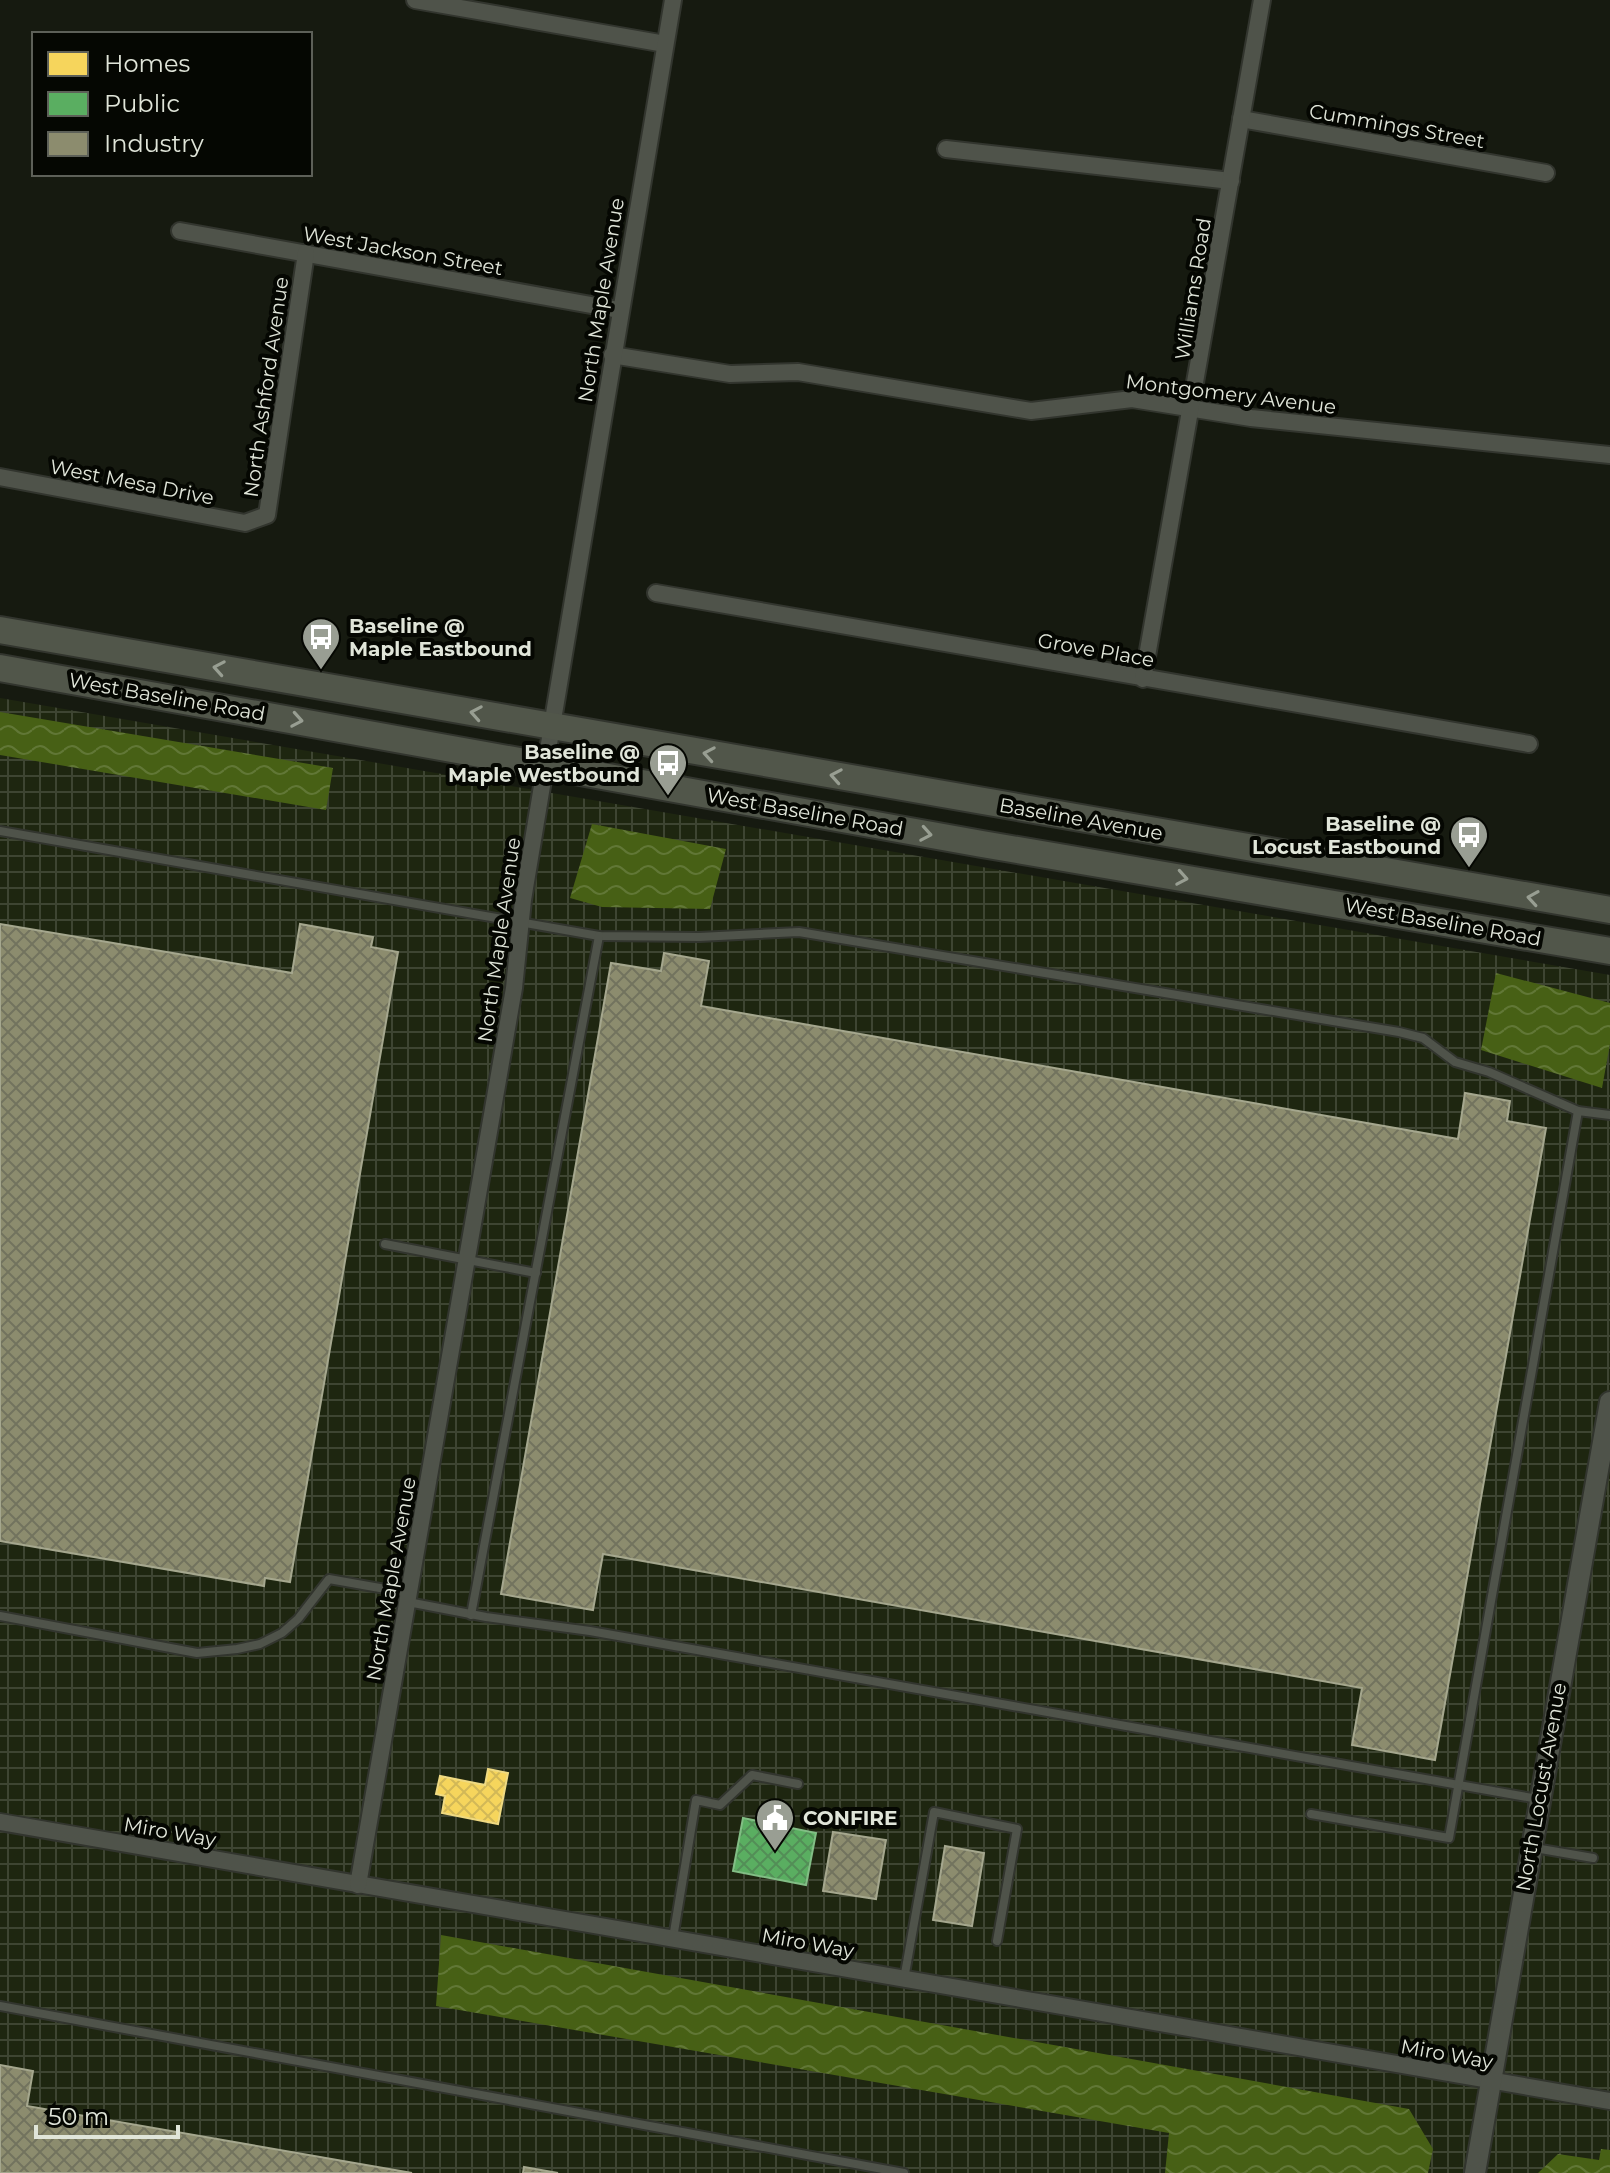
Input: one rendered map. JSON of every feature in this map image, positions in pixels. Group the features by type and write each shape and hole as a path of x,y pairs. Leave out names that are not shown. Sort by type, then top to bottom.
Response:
{"main road":[{"name":"West Baseline Road","path":"0,630 553,726"},
{"name":"West Baseline Road","path":"0,668 982,844 1610,951"},
{"name":"Baseline Avenue","path":"553,726 1610,910"}],"street":[{"path":"415,0 665,44"},
{"name":"North Maple Avenue","path":"358,1885 514,988 521,921 619,310 673,0"},
{"name":"Williams Road","path":"1143,679 1193,408 1262,0"},
{"name":"Cummings Street","path":"1241,119 1546,173"},
{"path":"946,149 1231,181"},
{"name":"West Jackson Street","path":"180,231 619,310"},
{"name":"North Ashford Avenue","path":"257,520 267,515 272,499 306,253"},
{"name":"Montgomery Avenue","path":"612,355 730,374 798,372 1031,411 1132,399 1610,455"},
{"name":"West Mesa Drive","path":"0,477 225,520 245,523 257,520"},
{"name":"Grove Place","path":"656,593 1529,744"},
{"name":"North Locust Avenue","path":"1475,2173 1488,2082 1610,1402"},
{"name":"Miro Way","path":"0,1822 1610,2101"}],"lane":[{"path":"0,831 599,936 699,937 799,932 1399,1032 1423,1038 1455,1062 1489,1072 1578,1111 1610,1115"},
{"path":"471,1615 599,936"},
{"path":"1311,1814 1449,1838 1578,1111"},
{"path":"385,1244 536,1273"},
{"path":"0,1616 197,1653 260,1644 282,1633 298,1619 329,1579 471,1615 590,1631 1538,1799"},
{"path":"673,1940 696,1800 720,1805 752,1775 798,1784"},
{"path":"904,1980 934,1812 1017,1829 997,1941"},
{"path":"1530,1847 1593,1858"},
{"path":"0,2006 904,2173"}],"shaded area":[{"path":"0,698 1610,975 1610,2173 0,2173"}],"water":[{"path":"0,712 333,768 326,810 0,755"},
{"path":"592,824 726,849 710,909 602,907 570,898"},
{"path":"1496,973 1610,1003 1610,1044 1602,1088 1481,1050"},
{"path":"441,1935 1409,2109 1433,2149 1428,2173 1165,2173 1169,2133 436,2006"},
{"path":"1601,2149 1610,2150 1610,2173 1538,2173 1558,2154 1599,2160"}],"building: Homes":[{"path":"488,1769 508,1773 498,1824 442,1813 445,1796 436,1794 440,1776 485,1785"}],"building: Public":[{"name":"CONFIRE","path":"743,1818 816,1833 806,1885 733,1871"}],"building: Industry":[{"path":"0,924 292,973 300,924 373,937 371,947 398,952 290,1582 265,1578 264,1586 0,1541"},
{"path":"664,953 709,961 701,1006 1458,1139 1465,1093 1510,1101 1507,1121 1546,1128 1435,1760 1352,1745 1362,1688 603,1554 593,1610 501,1594 611,963 661,971"},
{"path":"833,1832 886,1840 876,1899 823,1891"},
{"path":"945,1846 984,1853 972,1926 933,1920"},
{"path":"0,2065 33,2071 27,2106 412,2173 0,2173"},
{"path":"524,2167 558,2173 523,2173"}],"place":[{"name":"Baseline @ Maple Eastbound","path":"321,671"},
{"name":"Baseline @ Maple Westbound","path":"668,797"},
{"name":"Baseline @ Locust Eastbound","path":"1469,869"},
{"name":"CONFIRE","path":"775,1852"}]}
